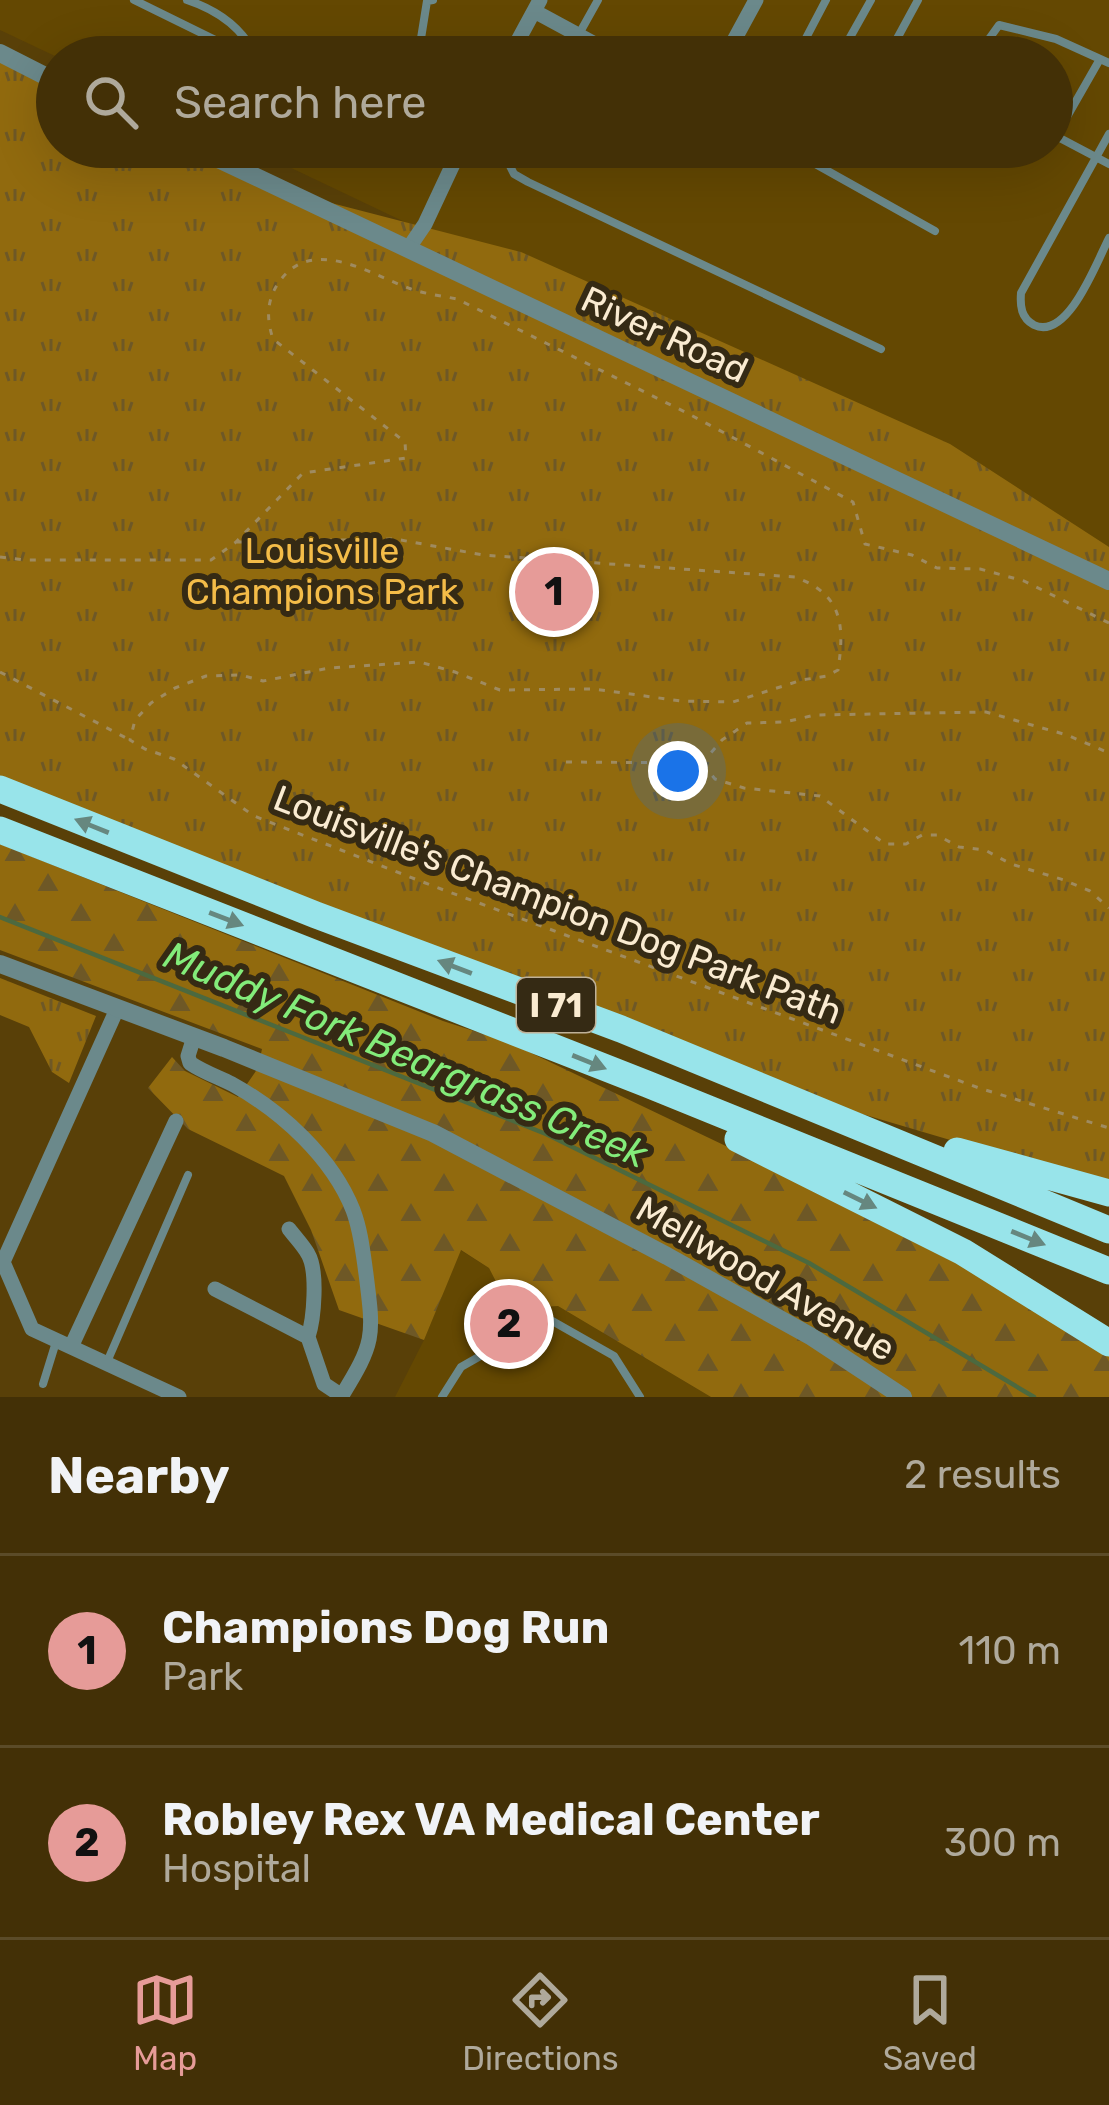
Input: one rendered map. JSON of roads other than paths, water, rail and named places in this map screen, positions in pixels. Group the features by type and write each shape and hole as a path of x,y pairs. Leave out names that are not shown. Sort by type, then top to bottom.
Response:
{"highway":[{"name":"I 71","path":"0,789 621,1029 1109,1230"},
{"name":"I 71","path":"0,830 1109,1271"},
{"path":"621,1029 958,1151 1109,1193"},
{"path":"647,1084 702,1121 963,1252 1109,1343"}],"street":[{"path":"736,36 756,0"},
{"path":"521,36 537,6 579,35"},
{"path":"0,53 36,71"},
{"name":"River Road","path":"237,168 1109,581"},
{"path":"408,249 451,168"},
{"name":"Mellwood Avenue","path":"0,964 398,1118 498,1166 812,1337 903,1397"},
{"path":"117,1009 2,1261 32,1329 179,1397"},
{"path":"194,1037 190,1064 234,1085 302,1137 340,1184 352,1209 363,1250 372,1331 365,1356 341,1396 324,1384 308,1337 313,1267 289,1229"},
{"path":"64,1344 176,1121"},
{"path":"215,1289 308,1337"}],"lane":[{"path":"187,0 206,7 244,36"},
{"path":"422,36 428,0"},
{"path":"579,35 598,0"},
{"path":"807,36 826,0"},
{"path":"851,36 871,0"},
{"path":"898,36 918,0"},
{"path":"141,1 211,36"},
{"path":"991,36 999,25 1045,36"},
{"path":"1073,46 1104,61 1073,109"},
{"path":"1109,134 1021,293 1024,318 1041,328 1062,321 1109,238"},
{"path":"1073,145 1109,164"},
{"path":"511,168 528,182 881,349"},
{"path":"822,168 935,231"},
{"path":"107,1364 188,1175"},
{"path":"442,1397 461,1367 547,1318 614,1356 640,1397"},
{"path":"44,1384 64,1344"}],"waterway":[{"name":"Muddy Fork Beargrass Creek","path":"0,917 546,1134 809,1263 1034,1397"}],"place":[{"name":"Champions Dog Run","path":"554,592"},
{"name":"Robley Rex VA Medical Center","path":"509,1324"}],"park label":[{"name":"Louisville Champions Park","path":"322,570"}]}
